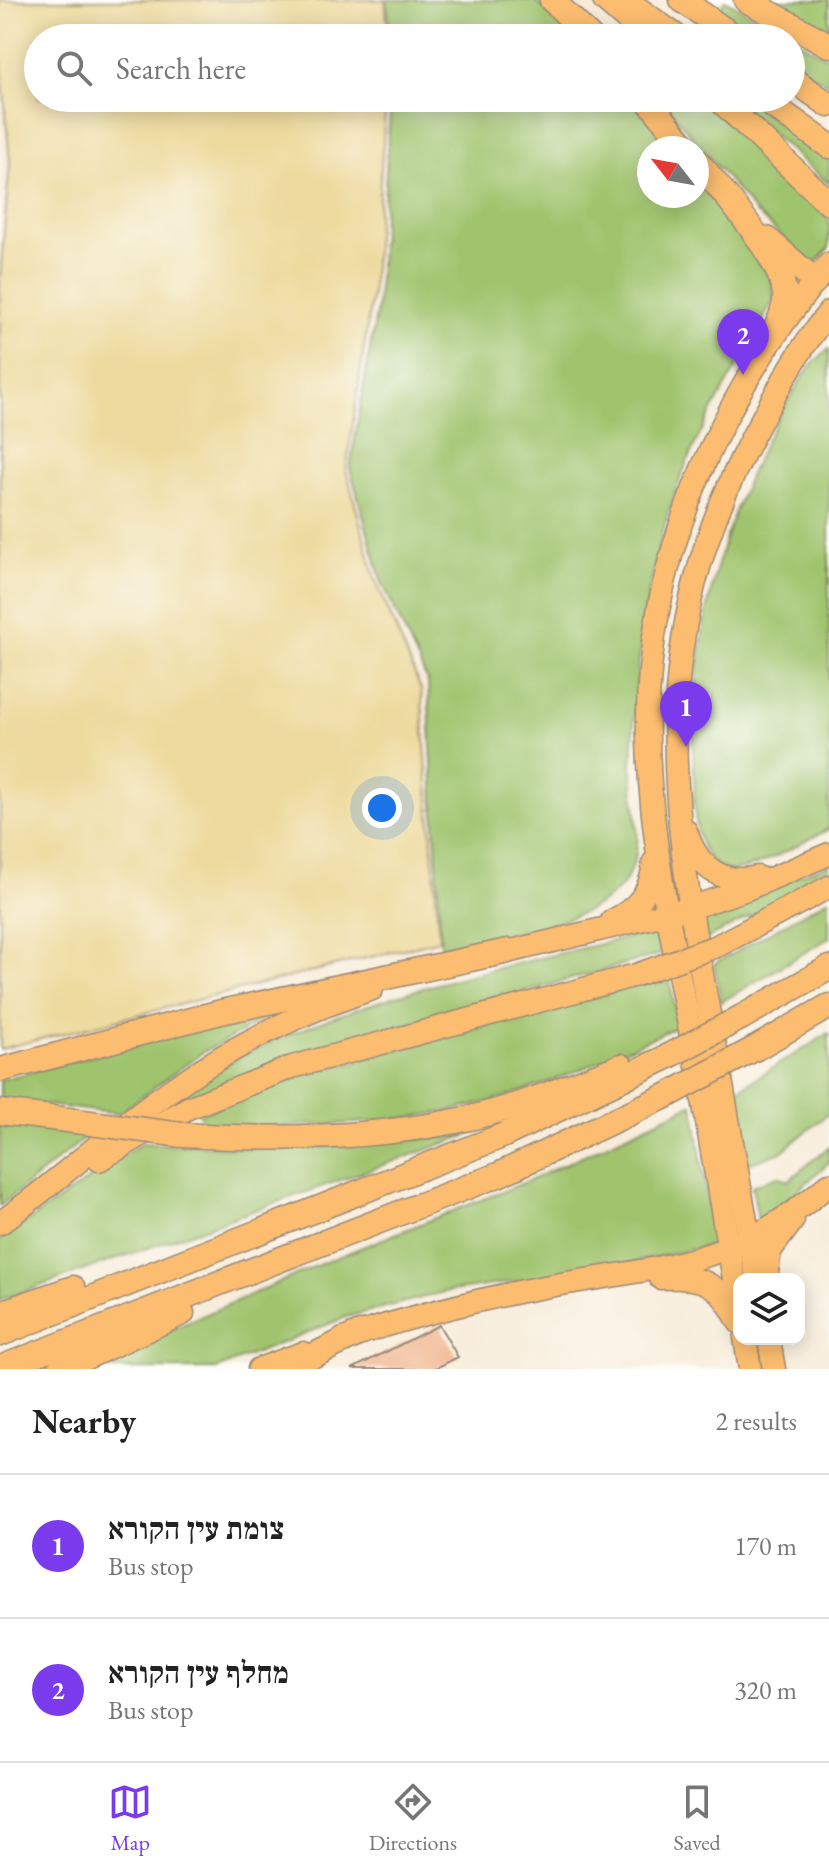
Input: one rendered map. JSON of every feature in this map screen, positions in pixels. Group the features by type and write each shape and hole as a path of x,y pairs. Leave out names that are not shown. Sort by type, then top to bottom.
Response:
{"highway":[{"path":"552,0 577,24"},
{"path":"605,0 633,24"},
{"path":"625,0 658,24"},
{"path":"682,0 716,24"},
{"path":"746,0 790,24"},
{"path":"805,32 829,45"},
{"path":"805,88 829,105"},
{"path":"657,112 677,136"},
{"path":"733,112 829,203"},
{"path":"782,112 829,146"},
{"path":"709,176 747,222 783,280 785,307 771,338"},
{"path":"747,222 824,280"},
{"path":"0,1070 221,1012 508,951"},
{"path":"0,1334 259,1229 502,1136 736,1021 829,968"},
{"path":"60,1369 668,1095 829,1006"},
{"path":"0,1112 182,1135 314,1137 421,1127 471,1118 666,1053"},
{"path":"0,1368 453,1193"},
{"path":"0,1313 259,1229"},
{"path":"285,1369 360,1333"}],"main road":[{"path":"592,930 632,909 649,890 654,864 654,825 648,698 659,604 670,558 723,420 771,338 824,280"},
{"path":"733,1275 679,910 677,676 686,611 697,568 734,470 795,361 829,312"},
{"path":"795,361 829,338"},
{"path":"677,804 689,843 701,863 720,877 751,878 819,859"},
{"path":"654,825 679,910 756,1273"},
{"path":"36,1198 172,1088 248,1041 328,1003 508,951 679,910 819,859"},
{"path":"0,1223 36,1198 188,1108 227,1091 292,1067 636,975 717,946 829,887"},
{"path":"259,1369 360,1333 456,1305 661,1268 728,1250 750,1241 823,1190"},
{"path":"767,1273 774,1243 823,1190"},
{"path":"591,1280 696,1279 720,1291 733,1312"},
{"path":"746,1345 750,1369"},
{"path":"770,1345 774,1369"}],"green space":[{"path":"387,0 535,0 561,24 389,24"},
{"path":"725,0 768,24 734,24 717,13"},
{"path":"772,0 829,0 829,31"},
{"path":"805,45 829,58 829,85 805,70"},
{"path":"390,112 646,112 666,136 637,136 637,208 709,208 709,192 772,278 774,298 710,414 691,453 667,517 650,584 636,686 632,768 636,854 625,881 610,897 590,909 541,927 441,947 428,682 381,580 350,468 377,308"},
{"path":"672,112 717,112 829,220 829,248 814,265 755,212 709,157 709,136 692,136"},
{"path":"747,112 764,112 829,161 829,184"},
{"path":"829,349 829,829 761,863 734,870 724,869 706,854 697,831 695,806 693,736 696,689 710,596 737,507 755,464 799,382 812,364"},
{"path":"829,864 829,876 706,939 702,911"},
{"path":"829,899 829,938 721,1002 714,964"},
{"path":"656,931 661,954 294,1056 186,1101 180,1091 292,1033 351,1011 472,975"},
{"path":"669,977 678,1026 574,1072 495,1100 436,1114 338,1124 207,1128 199,1114 299,1076"},
{"path":"300,1001 203,1052 118,1114 0,1099 0,1080"},
{"path":"829,1033 829,1113 781,1152 748,1164 737,1090"},
{"path":"693,1104 714,1245 602,1269 444,1292 346,1317 216,1369 81,1369 330,1260 531,1180"},
{"path":"0,1120 90,1134 0,1206"},
{"path":"468,1135 0,1300 0,1240 142,1143 285,1150"},
{"path":"829,1147 829,1162 781,1206 758,1219 752,1186 778,1176 788,1181"}],"sand":[{"path":"0,0 385,0 387,24 24,24 24,112 385,112 372,293 346,470 375,579 421,689 439,940 0,1049 0,276 10,163 0,46"}],"building":[{"path":"439,1325 458,1357 434,1369 352,1369"}],"place":[{"name":"מחלף עין הקורא","path":"743,375"},
{"name":"צומת עין הקורא","path":"686,747"}]}
